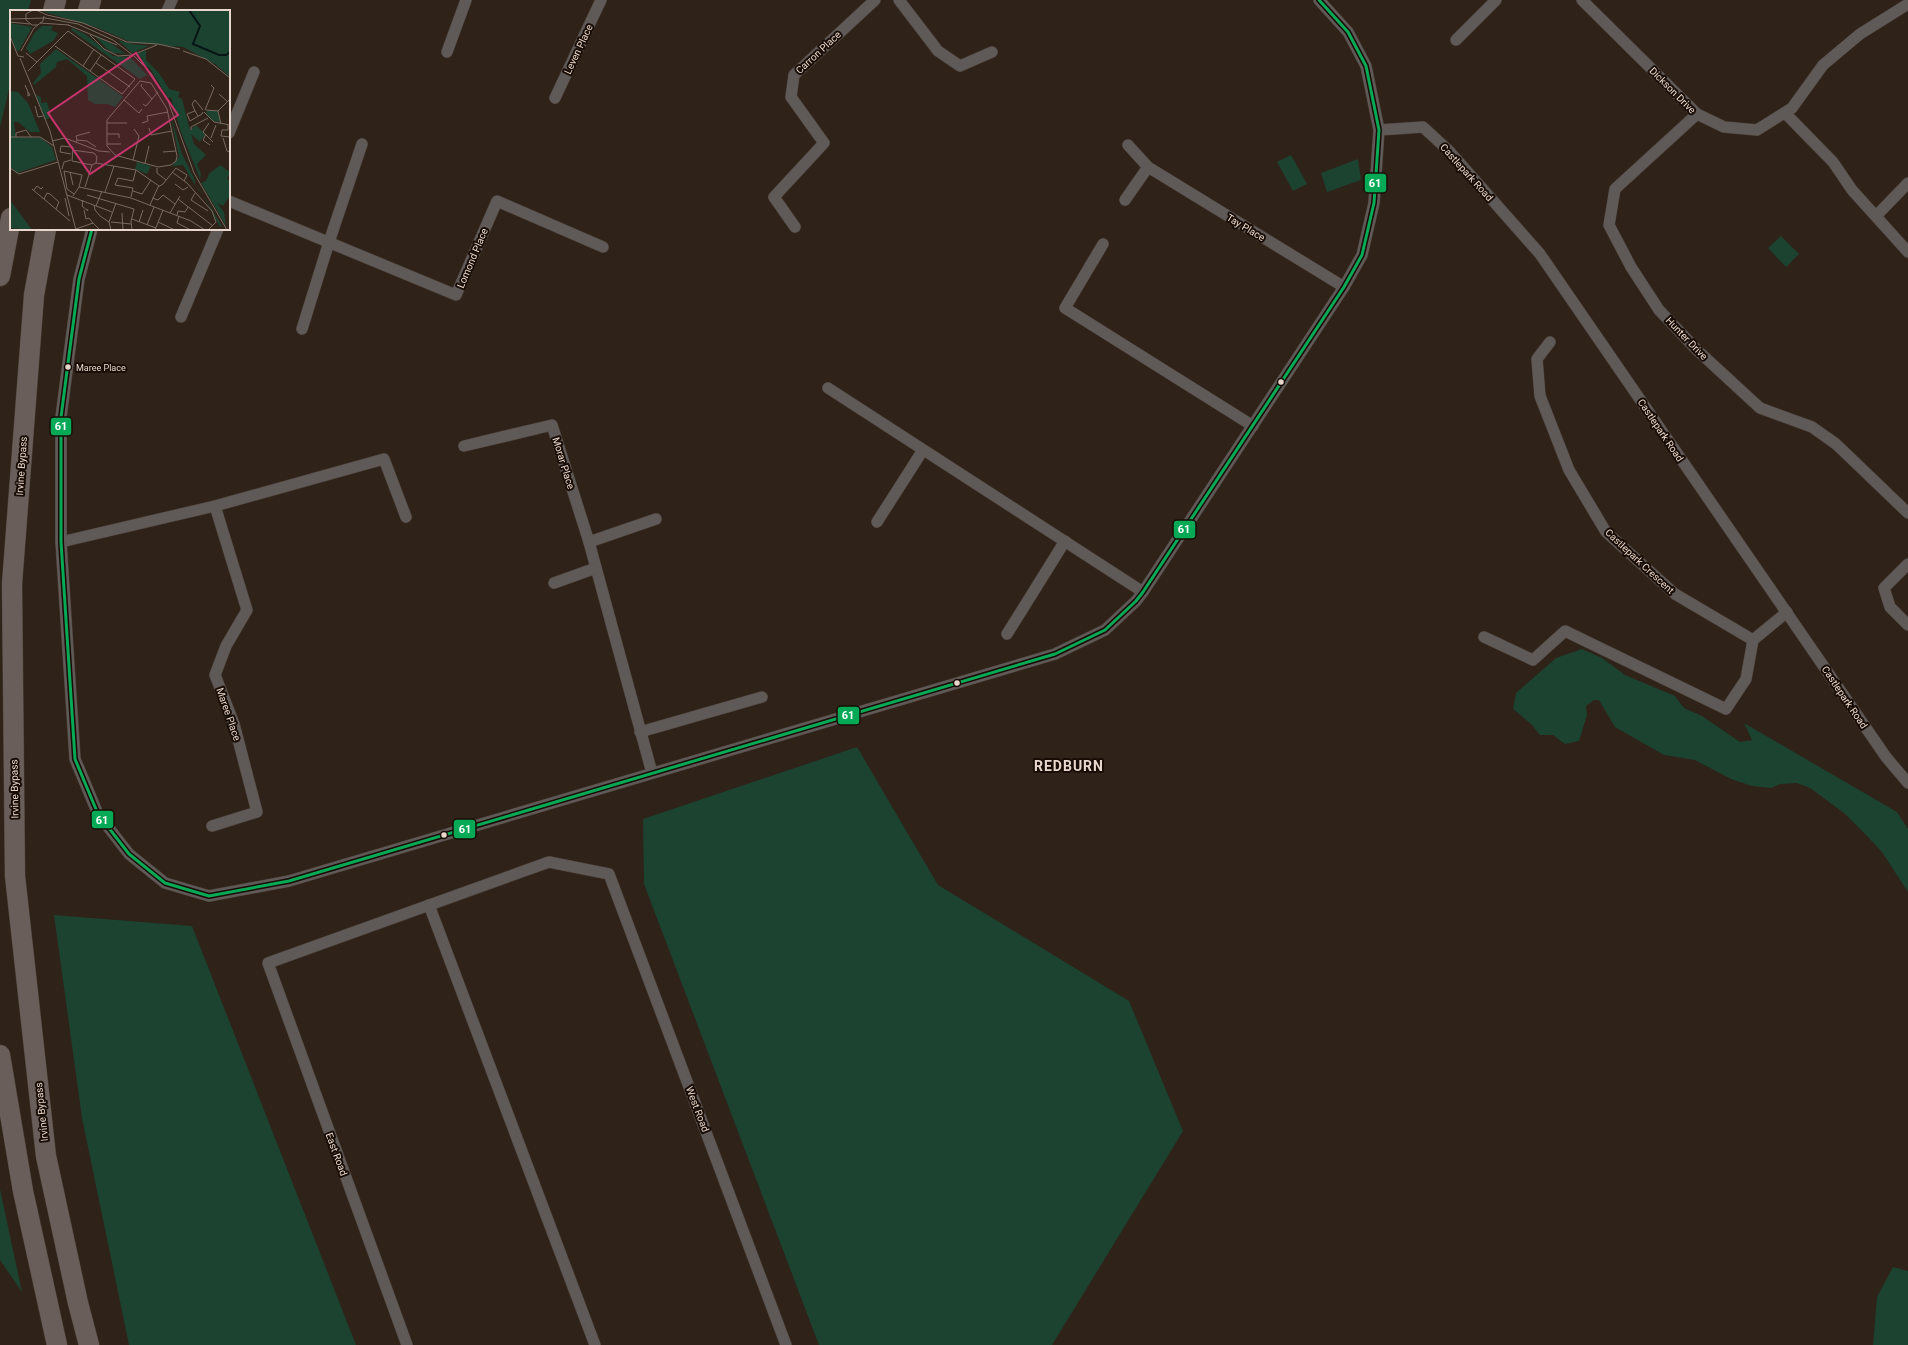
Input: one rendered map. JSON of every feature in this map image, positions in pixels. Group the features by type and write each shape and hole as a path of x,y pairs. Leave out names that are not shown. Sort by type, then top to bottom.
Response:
{"highway":[{"path":"53,10 56,0"},
{"path":"88,10 91,0"},
{"path":"0,276 10,223"},
{"name":"Irvine Bypass","path":"46,230 34,294 12,584 15,876 46,1156 78,1303 89,1345"},
{"path":"0,1055 23,1191 57,1345"}],"street":[{"path":"168,10 172,0"},
{"path":"447,52 466,0"},
{"name":"Leven Place","path":"555,98 601,0"},
{"name":"Carron Place","path":"795,227 774,197 824,143 792,97 794,75 875,0"},
{"path":"899,0 938,51 960,66 992,52"},
{"path":"92,230 80,279 61,417 61,542 75,759 98,814 129,854 165,883 209,896 289,881 1055,654 1105,630 1136,601 1143,592 1344,287 1362,255 1374,203 1379,130 1366,66 1348,32 1319,0"},
{"path":"1456,40 1496,0"},
{"name":"Dickson Drive","path":"1582,0 1697,114 1724,128 1757,130 1792,108 1823,65 1860,34 1908,4"},
{"path":"230,131 254,72"},
{"path":"1785,113 1833,162 1852,190 1908,252"},
{"name":"Hunter Drive","path":"1697,114 1615,189 1609,225 1631,267 1659,310 1697,350 1760,408 1812,427 1836,444 1908,514"},
{"name":"Castlepark Road","path":"1379,130 1423,127 1449,151 1540,254 1886,757 1908,783"},
{"path":"302,329 362,144"},
{"name":"Tay Place","path":"1128,144 1148,167 1344,287"},
{"path":"1125,200 1148,167"},
{"path":"1876,216 1908,183"},
{"name":"Lomond Place","path":"230,201 456,295 497,201 603,246"},
{"path":"181,317 218,230"},
{"path":"1103,244 1065,308 1253,426"},
{"name":"Castlepark Crescent","path":"1550,342 1537,360 1540,396 1569,470 1606,532 1675,594 1753,640"},
{"path":"828,388 1143,592"},
{"name":"Morar Place","path":"464,446 552,425 589,542 652,773"},
{"path":"877,522 923,450"},
{"path":"61,542 215,506 384,459 406,517"},
{"name":"Maree Place","path":"212,826 258,812 234,724 215,675 226,646 247,610 215,506"},
{"path":"589,542 656,519"},
{"path":"1007,634 1065,541"},
{"path":"1908,564 1884,588 1890,607 1908,625"},
{"path":"554,583 596,568"},
{"path":"1484,637 1533,660 1565,631 1726,709 1746,679 1753,640 1787,612"},
{"path":"640,732 762,697"},
{"name":"West Road","path":"429,906 549,862 609,874 786,1345"},
{"path":"429,906 595,1345"},
{"name":"East Road","path":"407,1345 268,963 429,906"}],"green space":[{"path":"0,0 31,0 28,10 10,10 10,85 0,127"},
{"path":"1291,155 1307,184 1293,191 1277,162"},
{"path":"1358,159 1361,180 1327,192 1321,173"},
{"path":"1781,236 1799,254 1786,267 1768,248"},
{"path":"1582,649 1602,658 1625,675 1675,696 1684,708 1702,716 1740,742 1752,740 1744,723 1897,812 1908,829 1908,892 1882,852 1866,835 1844,813 1810,788 1797,783 1780,784 1771,788 1752,786 1731,779 1695,760 1664,755 1615,727 1599,700 1594,700 1586,706 1587,715 1579,741 1565,744 1553,735 1540,735 1531,724 1513,709 1516,693 1556,658"},
{"path":"857,747 938,885 1129,1001 1183,1131 1052,1345 819,1345 644,884 643,819"},
{"path":"54,915 192,926 356,1345 129,1345 82,1118"},
{"path":"0,1189 22,1292 0,1260"},
{"path":"1893,1267 1908,1271 1908,1345 1873,1345 1877,1297"}],"transit line":[{"name":"61","path":"92,230 79,279 61,417 61,542 75,759 98,814 129,854 165,883 209,896 289,881 1055,654 1105,630 1136,601 1143,592 1344,287 1362,255 1374,203 1379,130 1366,66 1348,32 1319,0"}],"place":[{"name":"Maree Place","path":"68,367"}],"district":[{"name":"REDBURN","path":"1069,766"}]}
